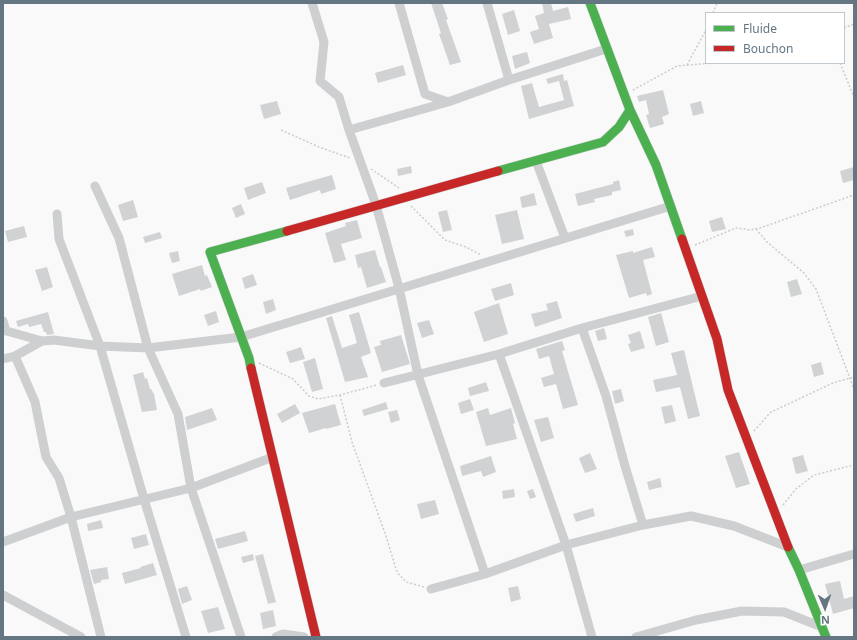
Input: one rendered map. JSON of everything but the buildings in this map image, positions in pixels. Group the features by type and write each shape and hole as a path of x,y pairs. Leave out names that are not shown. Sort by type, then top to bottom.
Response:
{"street":[{"path":"312,3 324,42 320,81 339,97 376,206 399,288 418,375 485,574"},
{"path":"399,3 425,94 448,102"},
{"path":"487,3 509,80"},
{"path":"590,3 624,95 656,165 671,206 717,339 728,390 788,547 826,637"},
{"path":"349,130 448,102 509,80 606,49"},
{"path":"316,637 249,358 210,252 602,142 619,127 630,110"},
{"path":"536,161 565,238"},
{"path":"95,186 119,238 148,348 178,414 191,488 240,637"},
{"path":"3,321 5,331 42,341 54,340 100,346 148,348 241,337 671,206"},
{"path":"57,214 59,239 100,346 186,637"},
{"path":"384,383 500,354 582,328 702,296"},
{"path":"582,328 606,396 643,525"},
{"path":"3,359 15,356 42,341"},
{"path":"500,354 566,545 592,637"},
{"path":"15,356 35,402 46,457 59,478 71,517 101,637"},
{"path":"3,542 71,517 144,498 191,488 273,457"},
{"path":"431,589 485,574 566,545 643,525 691,516 734,526 788,547"},
{"path":"799,570 854,554"},
{"path":"3,595 81,637"},
{"path":"636,637 696,620 742,611 784,612 822,627"},
{"path":"63,627 65,637"},
{"path":"276,637 283,634 304,637"}],"path":[{"path":"687,65 705,32"},
{"path":"624,95 677,66 705,64"},
{"path":"840,64 854,97"},
{"path":"281,130 360,162 398,187 412,207 445,240 477,252 488,261"},
{"path":"686,249 736,228 750,230 756,229 854,195"},
{"path":"756,229 767,242 804,273 816,289 854,389"},
{"path":"249,358 292,379 309,396 318,398 340,395 384,383"},
{"path":"747,440 771,412 833,383 854,377"},
{"path":"340,395 352,442 386,536 396,572 406,582 431,589"},
{"path":"775,514 796,489 814,476 854,465"}],"traffic: fast":[{"path":"590,3 630,110 656,165 682,239"},
{"path":"498,171 603,142 619,127 630,110"},
{"path":"251,368 249,358 210,252 287,231"},
{"path":"788,547 826,637"}],"traffic: jam":[{"path":"287,231 498,171"},
{"path":"682,239 717,339 728,390 788,547"},
{"path":"251,368 316,637"}]}
